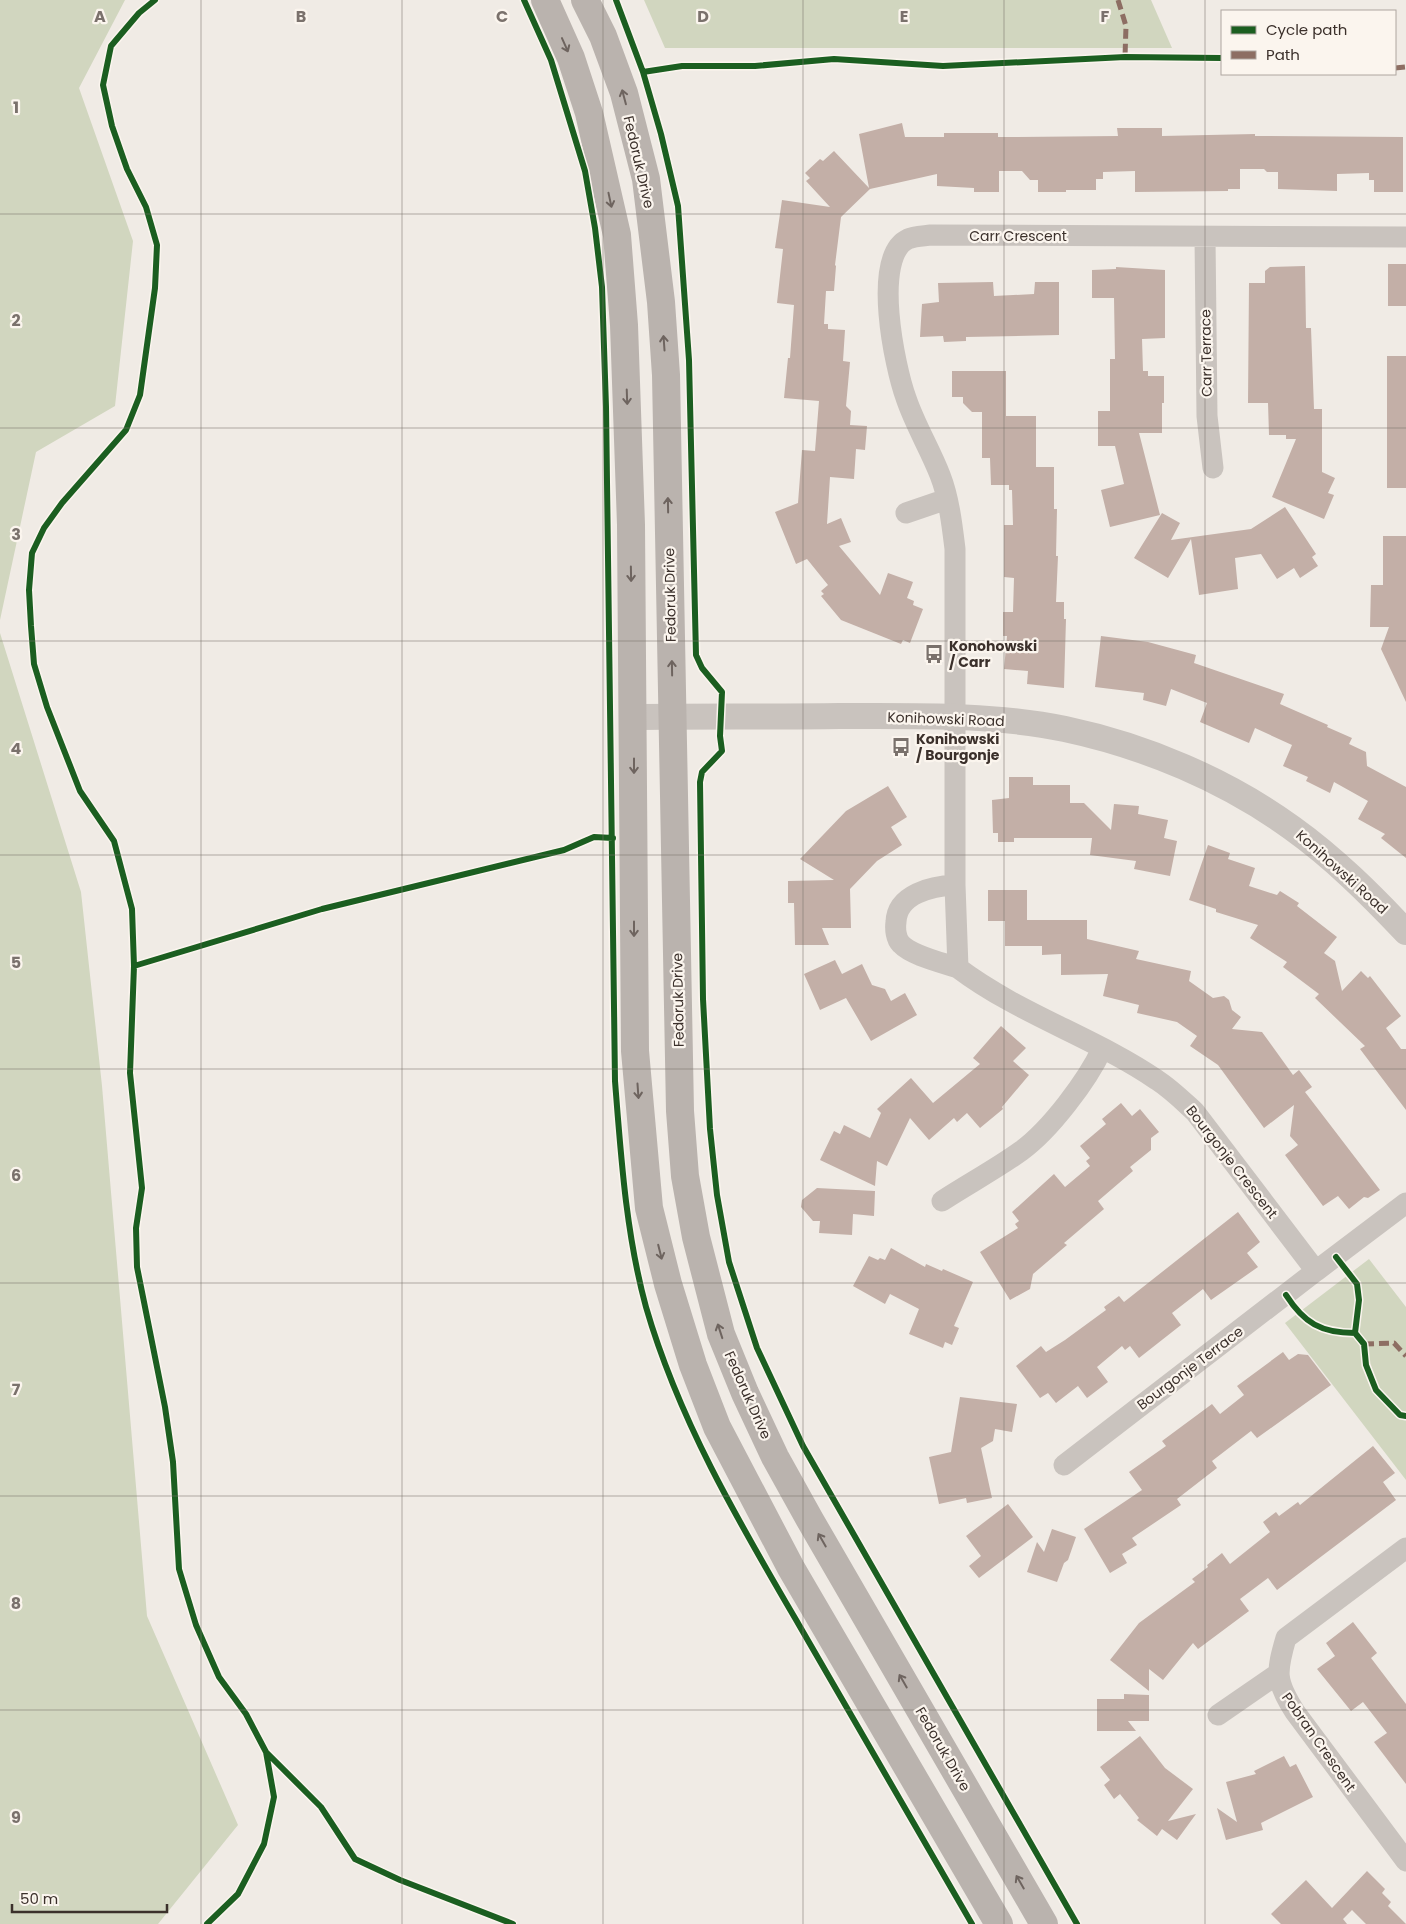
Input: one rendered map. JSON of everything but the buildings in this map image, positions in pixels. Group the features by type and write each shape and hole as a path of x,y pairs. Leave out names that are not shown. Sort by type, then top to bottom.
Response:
{"main road":[{"path":"545,0 571,58 589,113 617,234 626,375 633,717 635,1051 649,1208 668,1284 693,1366 717,1427 796,1577 999,1924"},
{"name":"Fedoruk Drive","path":"585,0 602,36 624,93 646,179 655,243 666,375 680,1111 686,1176 696,1237 721,1334 745,1393 784,1472 1044,1924"}],"street":[{"name":"Carr Crescent","path":"956,719 956,559 947,499 940,475 906,398 892,342 888,279 891,258 907,239 930,235 1406,237"},
{"name":"Carr Terrace","path":"1204,237 1207,416 1213,468"},
{"path":"906,513 947,499"},
{"name":"Konihowski Road","path":"633,717 914,716 1014,722 1065,729 1143,752 1219,784 1258,806 1313,845 1350,875 1406,932"},
{"path":"956,719 955,885 958,968"},
{"name":"Bourgonje Crescent","path":"955,885 938,886 907,899 896,914 895,930 901,944 914,952 958,968 981,986 1156,1079 1195,1112 1316,1271"},
{"path":"942,1201 1021,1151 1040,1135 1094,1065 1102,1049"},
{"path":"1316,1271 1406,1203"},
{"name":"Bourgonje Terrace","path":"1064,1465 1316,1271"},
{"name":"Pobran Crescent","path":"1406,1548 1286,1638 1279,1661 1278,1673 1282,1692 1295,1712 1406,1861"},
{"path":"1218,1715 1278,1673"}],"green space":[{"path":"0,0 125,0 79,88 133,241 115,406 36,452 0,620"},
{"path":"644,0 1151,0 1172,48 665,48"},
{"path":"0,633 81,892 102,1086 147,1616 238,1825 158,1924 0,1924"},
{"path":"1369,1259 1406,1307 1406,1480 1285,1323"}],"marked path":[{"path":"1118,0 1126,26 1125,57"},
{"path":"1396,68 1406,67"},
{"path":"1364,1344 1394,1343 1406,1356"}],"cycle path":[{"path":"155,0 139,13 111,46 103,85 112,126 127,169 146,207 157,245 155,288 140,395 126,430 62,503 44,528 32,553 29,590 31,626 34,664 47,707 80,791 114,841 132,909 134,966 130,1073 142,1188 136,1228 137,1267 165,1407 173,1462 179,1569 196,1625 219,1677 246,1714 266,1752"},
{"path":"524,0 551,60 585,171 595,228 602,287 606,407 615,1081 625,1195 639,1279 646,1307 676,1391 693,1431 733,1510 972,1924"},
{"path":"616,0 643,72 661,134 678,206 689,360 696,655 702,668 722,692 720,736 722,751 702,772 700,782 703,999 710,1129 717,1195 729,1262 757,1348 803,1446 1077,1924"},
{"path":"643,72 682,66 755,66 834,59 943,66 1125,57 1221,58"},
{"path":"134,966 322,909 564,850 594,837 613,838"},
{"path":"1286,1295 1300,1313 1314,1325 1332,1331 1355,1333 1359,1300 1357,1284 1336,1257"},
{"path":"1355,1333 1364,1344 1366,1365 1376,1390 1400,1415 1406,1416"},
{"path":"207,1924 238,1894 264,1844 274,1797 266,1752 321,1807 355,1859 400,1880 513,1924"}],"place":[{"name":"Konohowski / Carr","path":"934,654"},
{"name":"Konihowski / Bourgonje","path":"901,747"}]}
